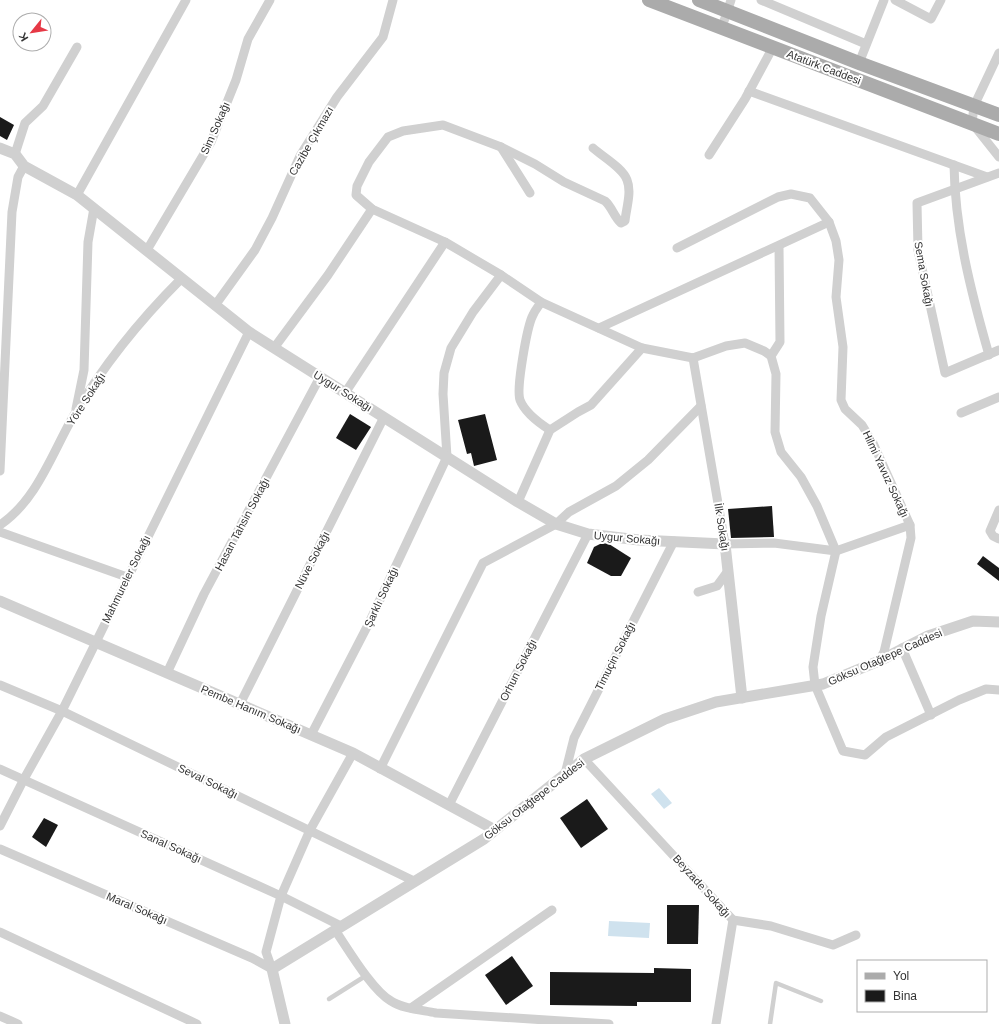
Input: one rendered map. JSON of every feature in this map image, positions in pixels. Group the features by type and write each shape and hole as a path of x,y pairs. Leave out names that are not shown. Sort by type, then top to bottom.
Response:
{"main road":[{"name":"Atatürk Caddesi","path":"650,0 999,134"},
{"name":"Atatürk Caddesi","path":"699,0 729,6 859,63 999,114"}],"street":[{"path":"77,195 186,0"},
{"name":"Sim Sokağı","path":"147,250 211,142 236,80 248,39 270,0"},
{"name":"Cazibe Çıkmazı","path":"216,304 254,250 272,218 300,156 337,97 383,37 393,0"},
{"path":"761,0 866,44"},
{"path":"859,63 884,0"},
{"path":"895,0 931,19 941,0"},
{"path":"722,27 729,6"},
{"path":"0,148 15,154 25,123 43,106 77,47"},
{"path":"709,155 749,91 773,47"},
{"path":"999,53 974,106 972,123 999,157"},
{"path":"749,91 987,177"},
{"path":"593,148 620,170 627,180 629,194 625,221 621,223 605,201 564,182 535,164 502,147 443,125 403,131 388,137 369,162 357,186 356,195 372,209 445,242 501,275 541,302 642,348 693,358 726,346 745,342 771,356 776,374 775,432 781,452 801,477 817,506 836,551 821,616 813,667 815,686 843,751 865,755 886,737 930,715 986,689 999,690"},
{"path":"502,147 530,192"},
{"name":"Uygur Sokağı","path":"15,154 24,166 77,195 182,279 216,304 249,332 518,502 556,524 588,534 674,542 725,544"},
{"path":"0,471 12,212 18,177 24,166"},
{"path":"954,166 955,189 963,253 989,355"},
{"name":"Sema Sokağı","path":"999,173 917,203 918,250 945,373 999,350"},
{"name":"Hilmi Yavuz Sokağı","path":"676,248 778,197 791,194 810,198 829,222 836,241 839,260 836,297 843,347 841,400 845,409 862,425 873,443 910,525 911,538 884,652 879,661"},
{"path":"75,414 84,370 88,242 94,208"},
{"path":"274,348 328,275 372,209"},
{"path":"599,328 829,222"},
{"path":"346,393 445,242"},
{"path":"771,356 780,342 779,246"},
{"path":"447,457 443,394 444,373 451,348 473,312 501,275"},
{"name":"Yöre Sokağı","path":"0,525 12,517 36,486 75,414 114,357 148,315 182,279"},
{"path":"541,302 533,315 528,329 519,388 520,400 532,416 550,430"},
{"name":"Mahmureler Sokağı","path":"0,826 62,711 249,332"},
{"path":"518,502 550,430 591,405 642,348"},
{"name":"İlk Sokağı","path":"693,358 725,544 742,698"},
{"name":"Hasan Tahsin Sokağı","path":"168,673 204,594 320,378"},
{"path":"960,413 999,396"},
{"path":"380,769 483,563 556,524 569,512 616,486 648,460 701,406"},
{"name":"Nüve Sokağı","path":"240,704 384,417"},
{"name":"Şarklı Sokağı","path":"311,735 369,623 447,457"},
{"path":"999,510 990,532 993,536 999,539"},
{"path":"725,544 774,543 836,551 910,525"},
{"path":"0,532 127,577"},
{"name":"Orhun Sokağı","path":"449,805 588,534"},
{"name":"Timuçin Sokağı","path":"565,774 574,738 674,542"},
{"path":"698,592 717,586 728,571"},
{"name":"Pembe Hanım Sokağı","path":"0,601 353,753 380,769 496,830"},
{"name":"Göksu Otağtepe Caddesi","path":"272,969 496,830 584,759 665,719 716,702 823,684 879,661 928,636 973,621 999,622"},
{"path":"902,648 930,715"},
{"name":"Seval Sokağı","path":"0,685 62,711 414,881"},
{"path":"285,1024 272,969 266,952 281,896 310,830 353,753"},
{"name":"Beyzade Sokağı","path":"584,759 733,920 772,926 833,945 856,936"},
{"name":"Sanal Sokağı","path":"0,769 281,896 338,928"},
{"name":"Maral Sokağı","path":"0,849 252,958 272,969"},
{"path":"411,1008 552,910"},
{"path":"716,1024 733,920"},
{"path":"338,928 374,985 390,1001 411,1008 436,1012 609,1024"},
{"path":"0,932 197,1024"},
{"path":"0,1016 18,1024"}],"lane":[{"path":"329,999 367,975"},
{"path":"770,1024 776,983 821,1001"}],"water":[{"path":"659,788 672,803 664,809 651,794"},
{"path":"609,921 650,923 649,938 608,936"}],"building":[{"path":"0,117 14,125 7,140 0,136"},
{"path":"350,414 371,427 356,450 336,438"},
{"path":"485,414 497,460 474,466 471,453 467,454 458,420"},
{"path":"772,506 774,537 731,538 728,509"},
{"path":"602,543 609,544 631,558 621,576 611,576 587,563 594,547"},
{"path":"983,556 999,568 999,581 977,564"},
{"path":"587,799 608,829 581,848 560,818"},
{"path":"44,818 58,825 46,847 32,837"},
{"path":"667,905 699,905 698,944 667,944"},
{"path":"512,956 533,986 506,1005 485,975"},
{"path":"654,968 691,969 691,1002 637,1002 637,1006 550,1005 550,972 654,973"}]}
